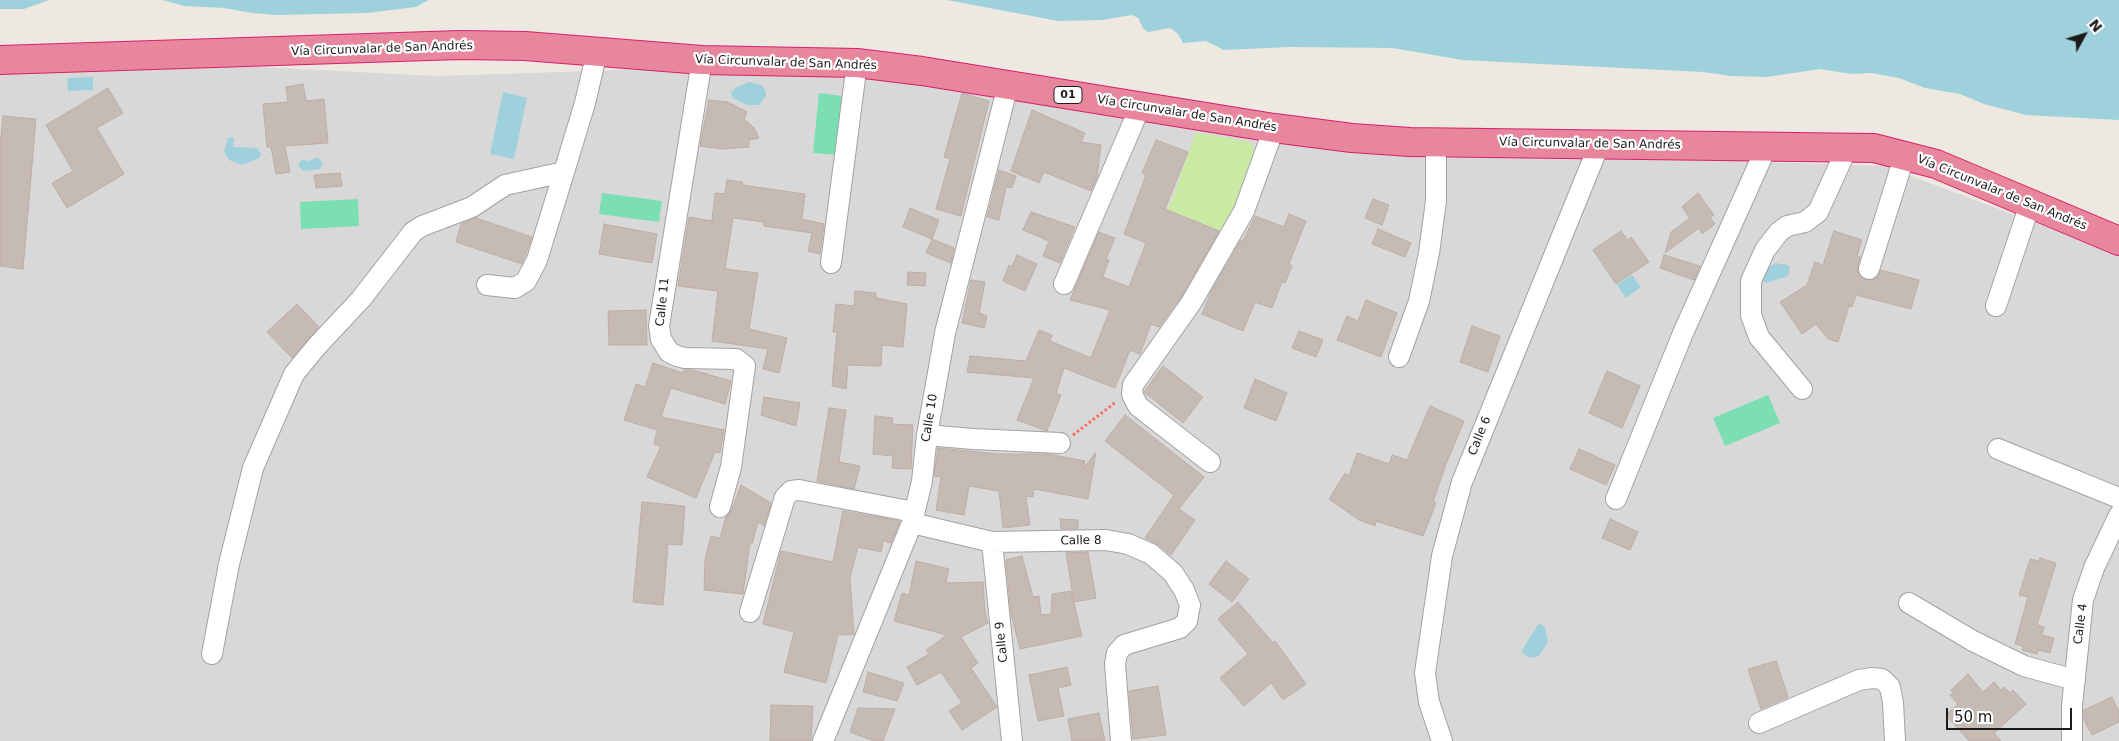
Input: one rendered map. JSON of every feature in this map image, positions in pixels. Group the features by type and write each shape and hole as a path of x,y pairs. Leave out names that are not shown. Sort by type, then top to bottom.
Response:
{"highway":[{"name":"Vía Circunvalar de San Andrés","path":"0,60 460,46 525,46 702,60 857,63 1008,85 1274,128 1352,138 1436,142 1848,146 1874,148 1905,154 1936,164 2119,241"}],"street":[{"path":"487,286 515,288 526,281 537,260 585,103 597,52"},
{"name":"Calle 11","path":"702,60 659,326 661,339 670,352 677,356 685,358 736,359 744,366 731,468 720,507"},
{"path":"831,264 857,63"},
{"name":"Calle 10","path":"823,741 913,517 922,481 927,435 950,308 1008,85"},
{"path":"1064,284 1140,107"},
{"path":"1210,462 1138,406 1132,394 1133,385 1191,303 1244,211 1274,128"},
{"path":"1399,357 1419,301 1429,253 1436,202 1436,142"},
{"name":"Calle 6","path":"1442,741 1429,702 1426,673 1442,556 1462,482 1599,145"},
{"path":"1616,499 1683,333 1767,146"},
{"path":"1802,389 1760,337 1751,315 1751,281 1765,250 1779,232 1787,226 1805,222 1818,212 1848,146"},
{"path":"1868,269 1905,154"},
{"path":"212,654 229,564 253,468 294,374 361,299 413,232 422,226 472,207 505,186 564,172"},
{"path":"1996,306 2030,204"},
{"path":"927,435 981,440 1060,442"},
{"path":"1998,449 2119,498"},
{"name":"Calle 8","path":"750,612 785,497 791,491 799,490 913,517 992,542 1106,540 1128,544 1151,554 1173,573 1184,590 1190,605 1190,614 1184,625 1180,628 1124,646 1117,653 1115,664 1121,741"},
{"name":"Calle 4","path":"2072,741 2075,680 2084,600 2094,568 2119,515"},
{"name":"Calle 9","path":"992,542 1012,741"},
{"path":"1909,603 1973,641 2024,666 2075,680"},
{"path":"1759,723 1860,680 1882,679 1890,687 1893,703 1895,741"}],"path":[{"path":"1060,442 1072,436 1102,411 1132,394"}],"shaded area":[{"path":"142,61 436,76 778,65 839,69 1343,152 1532,154 1884,166 2119,254 2119,741 0,741 0,68"}],"green space":[{"path":"819,93 842,96 836,155 813,153"},
{"path":"1196,132 1250,142 1256,152 1256,159 1222,231 1168,210"},
{"path":"602,193 662,201 659,222 599,214"},
{"path":"358,199 359,226 301,229 300,202"},
{"path":"1768,395 1780,423 1725,446 1713,418"}],"water":[{"path":"0,0 49,0 24,9 0,9"},
{"path":"163,0 429,0 416,7 367,13 277,15 224,8 184,6"},
{"path":"947,0 2119,0 2119,120 2026,115 1984,104 1960,94 1925,88 1899,78 1871,73 1851,74 1820,69 1767,77 1731,76 1703,72 1462,60 1393,48 1290,47 1224,50 1206,41 1183,43 1178,34 1170,28 1148,32 1143,28 1138,18 1132,15 1102,20 1058,21"},
{"path":"93,77 93,90 68,91 67,78"},
{"path":"749,82 761,85 766,91 766,96 759,105 747,105 733,98 731,93 735,88"},
{"path":"503,92 527,98 514,159 490,154"},
{"path":"228,138 234,138 233,147 257,148 261,154 260,158 242,165 229,160 224,151"},
{"path":"318,157 323,164 320,169 304,171 298,166 302,159 308,161"},
{"path":"1775,263 1788,265 1790,268 1788,276 1766,283 1762,280 1762,272"},
{"path":"1632,275 1641,287 1626,298 1617,285"},
{"path":"1539,623 1545,627 1548,642 1539,656 1530,658 1521,652"}],"building":[{"path":"303,84 306,101 324,99 328,143 285,146 290,172 276,174 271,147 267,147 263,104 288,102 286,87"},
{"path":"108,88 123,113 97,128 124,174 67,208 52,183 73,171 46,125"},
{"path":"962,93 989,101 961,216 936,209 950,159 944,157"},
{"path":"709,100 728,102 747,112 744,119 754,128 759,138 749,140 749,147 722,149 700,146"},
{"path":"1032,110 1085,133 1081,142 1101,145 1097,177 1091,191 1044,172 1039,183 1011,171"},
{"path":"3,116 36,119 23,269 0,266 0,147"},
{"path":"1156,140 1188,152 1165,209 1219,231 1181,297 1159,327 1151,324 1140,354 1130,350 1115,388 1064,368 1056,393 1061,395 1047,431 1017,420 1034,378 967,372 970,356 1026,361 1039,330 1052,335 1050,341 1091,358 1110,310 1070,300 1099,232 1115,238 1106,259 1109,260 1103,277 1129,287 1146,243 1124,234 1146,175 1142,173"},
{"path":"999,170 1016,176 1012,188 1006,187 999,220 987,217"},
{"path":"340,173 342,186 316,188 314,175"},
{"path":"727,180 743,182 742,185 805,194 802,219 824,224 820,254 808,251 812,233 764,226 764,222 733,218 725,269 758,273 749,329 787,338 779,373 763,369 768,349 712,341 718,291 678,286 689,217 712,221 715,193 725,194"},
{"path":"1698,193 1714,215 1710,217 1715,224 1702,234 1699,228 1665,253 1671,232 1690,218 1682,207"},
{"path":"1373,199 1389,205 1382,225 1365,218"},
{"path":"910,208 939,220 932,239 903,227"},
{"path":"1031,212 1075,227 1060,263 1043,256 1049,241 1023,230"},
{"path":"1289,214 1306,221 1289,264 1292,266 1285,283 1282,282 1272,308 1255,302 1243,331 1202,314 1211,292 1241,240 1243,241 1255,216 1284,227"},
{"path":"476,218 532,237 522,264 456,242 461,224"},
{"path":"604,224 657,234 652,263 599,254"},
{"path":"1378,229 1411,243 1405,257 1372,244"},
{"path":"1621,231 1628,240 1631,237 1649,262 1616,284 1593,250"},
{"path":"1834,231 1862,240 1857,256 1860,257 1857,271 1865,280 1877,278 1881,270 1919,280 1911,309 1856,295 1852,307 1849,306 1838,342 1828,339 1816,324 1802,334 1780,302 1807,285 1815,262 1823,265"},
{"path":"932,239 954,248 951,263 926,253"},
{"path":"1017,255 1037,264 1025,291 1003,281 1009,265 1012,267"},
{"path":"1664,255 1700,266 1694,280 1660,268"},
{"path":"908,272 926,273 925,286 907,285"},
{"path":"971,280 985,282 979,313 987,316 984,328 962,323"},
{"path":"855,291 876,293 876,298 907,304 903,347 882,345 881,366 848,365 846,389 832,386 837,332 833,332 836,304 854,306"},
{"path":"1366,300 1397,313 1381,357 1337,340 1347,316 1358,321"},
{"path":"297,304 319,327 292,358 267,332"},
{"path":"646,310 647,345 609,345 608,311"},
{"path":"1472,326 1500,336 1488,372 1460,362"},
{"path":"1299,331 1323,340 1316,357 1292,348"},
{"path":"653,363 683,373 684,370 693,370 731,381 725,404 671,388 661,417 724,430 720,453 715,452 696,498 647,477 661,446 654,444 657,430 624,420 636,384 645,387"},
{"path":"1163,366 1203,397 1183,423 1144,392"},
{"path":"1607,371 1640,386 1622,428 1589,413"},
{"path":"1255,379 1287,393 1276,421 1244,408"},
{"path":"764,397 800,403 796,426 761,415"},
{"path":"1430,406 1464,421 1446,464 1433,502 1436,503 1423,536 1376,521 1375,526 1359,520 1329,499 1345,473 1349,476 1357,453 1389,464 1392,455 1407,460"},
{"path":"829,408 846,410 839,462 860,466 854,489 817,481"},
{"path":"1125,415 1204,477 1179,509 1195,520 1171,555 1159,545 1145,538 1174,495 1105,441"},
{"path":"875,416 893,418 892,424 913,425 911,469 892,468 893,456 873,454"},
{"path":"938,448 998,454 1048,454 1085,461 1083,469 1096,452 1088,499 1034,489 1033,497 1026,496 1030,525 1003,528 999,491 969,486 964,515 936,510 941,477 934,476"},
{"path":"1579,449 1615,465 1606,485 1570,469"},
{"path":"741,485 771,503 764,526 758,522 752,544 750,543 743,594 704,590 705,560 711,536 720,538 726,517 731,511"},
{"path":"642,502 685,506 682,545 668,544 663,605 633,602"},
{"path":"843,511 900,521 891,543 883,541 881,552 858,547 850,578 854,634 838,635 826,683 784,672 794,632 763,624 781,551 833,562"},
{"path":"1060,519 1078,520 1078,529 1061,529"},
{"path":"1610,519 1638,532 1630,550 1602,538"},
{"path":"1088,552 1096,598 1074,602 1066,553"},
{"path":"1022,556 1033,597 1039,596 1041,615 1051,614 1052,594 1071,591 1082,636 1020,649 1011,614 1006,560"},
{"path":"2040,558 2056,563 2037,625 2044,627 2042,635 2054,638 2050,653 2038,650 2037,654 2022,650 2023,646 2015,644 2028,597 2019,595 2030,559 2039,561"},
{"path":"916,561 949,569 946,583 983,582 985,612 988,623 961,637 978,663 971,668 997,707 962,730 949,711 962,703 941,672 917,685 907,667 929,654 926,650 947,635 894,621 902,593 909,595"},
{"path":"1226,561 1249,579 1232,602 1209,584"},
{"path":"1238,602 1273,643 1275,641 1306,684 1283,700 1271,683 1244,706 1220,678 1248,654 1218,619"},
{"path":"1776,661 1788,697 1761,709 1748,669"},
{"path":"1067,667 1071,685 1058,688 1064,716 1038,721 1029,675"},
{"path":"868,672 904,683 897,701 863,692"},
{"path":"1968,674 1983,692 1994,682 2001,690 2004,687 2010,693 2013,690 2026,704 1994,733 2001,741 1969,741 1946,715 1958,704 1950,695 1953,693 1951,690"},
{"path":"1158,686 1166,735 1133,739 1129,691"},
{"path":"2112,697 2119,712 2119,722 2092,735 2084,720 2084,710"},
{"path":"771,705 813,706 811,741 770,741"},
{"path":"858,708 895,709 883,741 874,741 850,732"},
{"path":"1099,713 1105,741 1072,741 1068,719"}]}
